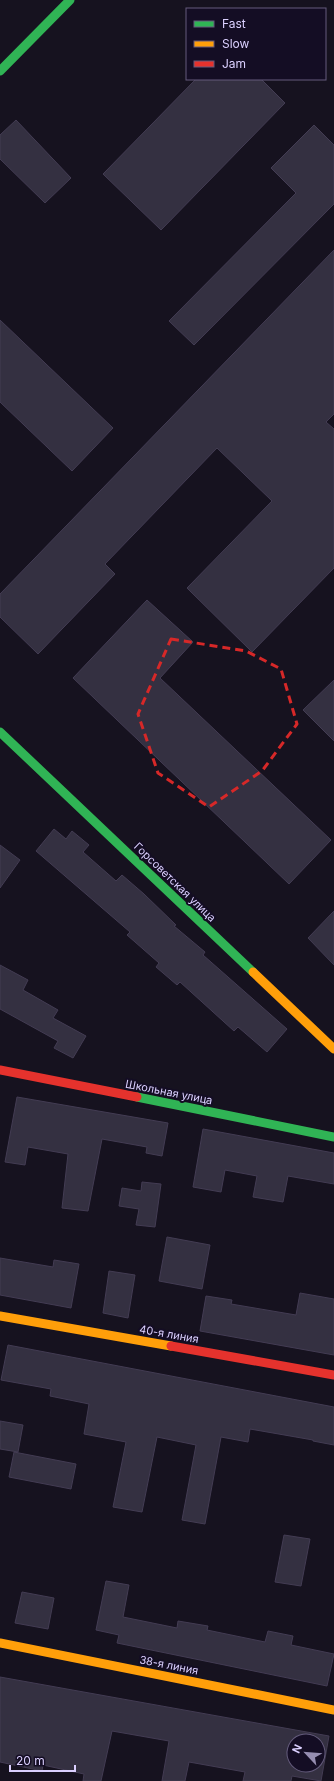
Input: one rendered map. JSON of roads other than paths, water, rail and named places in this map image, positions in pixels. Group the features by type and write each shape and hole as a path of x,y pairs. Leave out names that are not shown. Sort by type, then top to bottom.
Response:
{"street":[{"path":"0,71 70,0"},
{"name":"Горсоветская улица","path":"0,732 334,1049"},
{"name":"Школьная улица","path":"0,1070 334,1137"},
{"name":"40-я линия","path":"0,1316 334,1375"},
{"name":"38-я линия","path":"0,1644 334,1710"}]}
